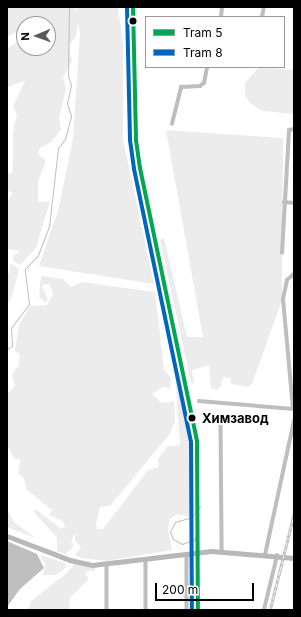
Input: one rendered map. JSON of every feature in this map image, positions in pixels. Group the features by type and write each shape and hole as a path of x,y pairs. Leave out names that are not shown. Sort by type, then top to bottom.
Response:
{"main road":[{"path":"7,536 70,560 106,565 187,554 222,551 294,558"}],"street":[{"path":"172,124 181,87 193,88 204,83 207,68"},
{"path":"282,253 289,130 294,129"},
{"path":"284,202 294,203"},
{"path":"199,402 293,409 283,299 287,280 294,274"},
{"path":"265,555 294,421"},
{"path":"222,424 222,551"},
{"path":"187,554 187,610"},
{"path":"264,610 277,556"},
{"path":"146,559 146,610"},
{"path":"106,565 107,610"}],"shaded area":[{"path":"7,7 74,7 77,13 76,7 118,7 123,43 123,139 154,284 39,266 58,211 73,139 80,33 78,23 76,36 69,46 72,61 63,77 66,90 59,117 61,130 51,142 40,148 38,154 46,161 38,181 38,202 50,201 36,248 20,265 13,261 13,256 20,251 7,249 7,202 13,193 7,191 7,173 12,173 13,162 13,131 17,115 13,106 25,81 7,87 7,49 16,43 16,56 56,56 56,16 16,16 16,32 7,37"},
{"path":"258,68 294,70 294,114 263,111 250,103 245,95 245,83"},
{"path":"166,130 283,138 282,300 252,384 247,387 231,384 230,378 223,377 221,386 217,390 211,388 209,365 192,370 194,384 191,382 160,240 164,238 187,337 203,337"},
{"path":"11,263 19,269 11,299 7,303 7,279"},
{"path":"41,276 63,279 71,287 82,282 155,292 164,369 171,378 170,389 164,386 152,394 162,403 174,401 175,422 169,435 110,506 100,507 96,524 97,529 103,529 148,470 159,467 158,459 168,446 180,445 175,373 180,372 193,447 195,511 191,517 177,514 170,519 168,528 172,550 107,561 81,558 75,555 81,547 75,541 75,533 71,541 74,546 65,554 57,551 57,538 33,511 37,510 61,529 65,526 63,521 49,515 52,510 26,489 24,478 18,474 20,460 15,459 8,447 7,394 15,386 12,375 18,366 20,355 15,350 19,325 30,306 47,305 53,294 50,284 45,284 42,286 48,300 45,302 39,297"},
{"path":"7,509 14,522 35,538 7,527"},
{"path":"7,541 37,554 44,568 20,589 7,607"},
{"path":"40,555 65,563 66,567 56,575 43,575 45,564"},
{"path":"74,564 96,566 94,571 87,571 85,574 89,579 70,598 69,610 29,610 30,602 68,572"}],"waterway":[{"path":"7,349 12,346 11,328 29,304 25,269 38,255 49,227 58,148 65,139 71,116 67,103 71,85 68,76 69,7"}],"tram line":[{"name":"8","path":"127,7 130,140 134,169 191,442 192,610"},
{"name":"5","path":"133,7 136,140 140,168 197,441 198,610"},
{"path":"197,534 194,540 182,544 173,539 170,532 175,522 192,517 200,506"}],"railway":[{"path":"270,610 294,514"}],"place":[{"name":"Химзавод","path":"192,418"}]}
